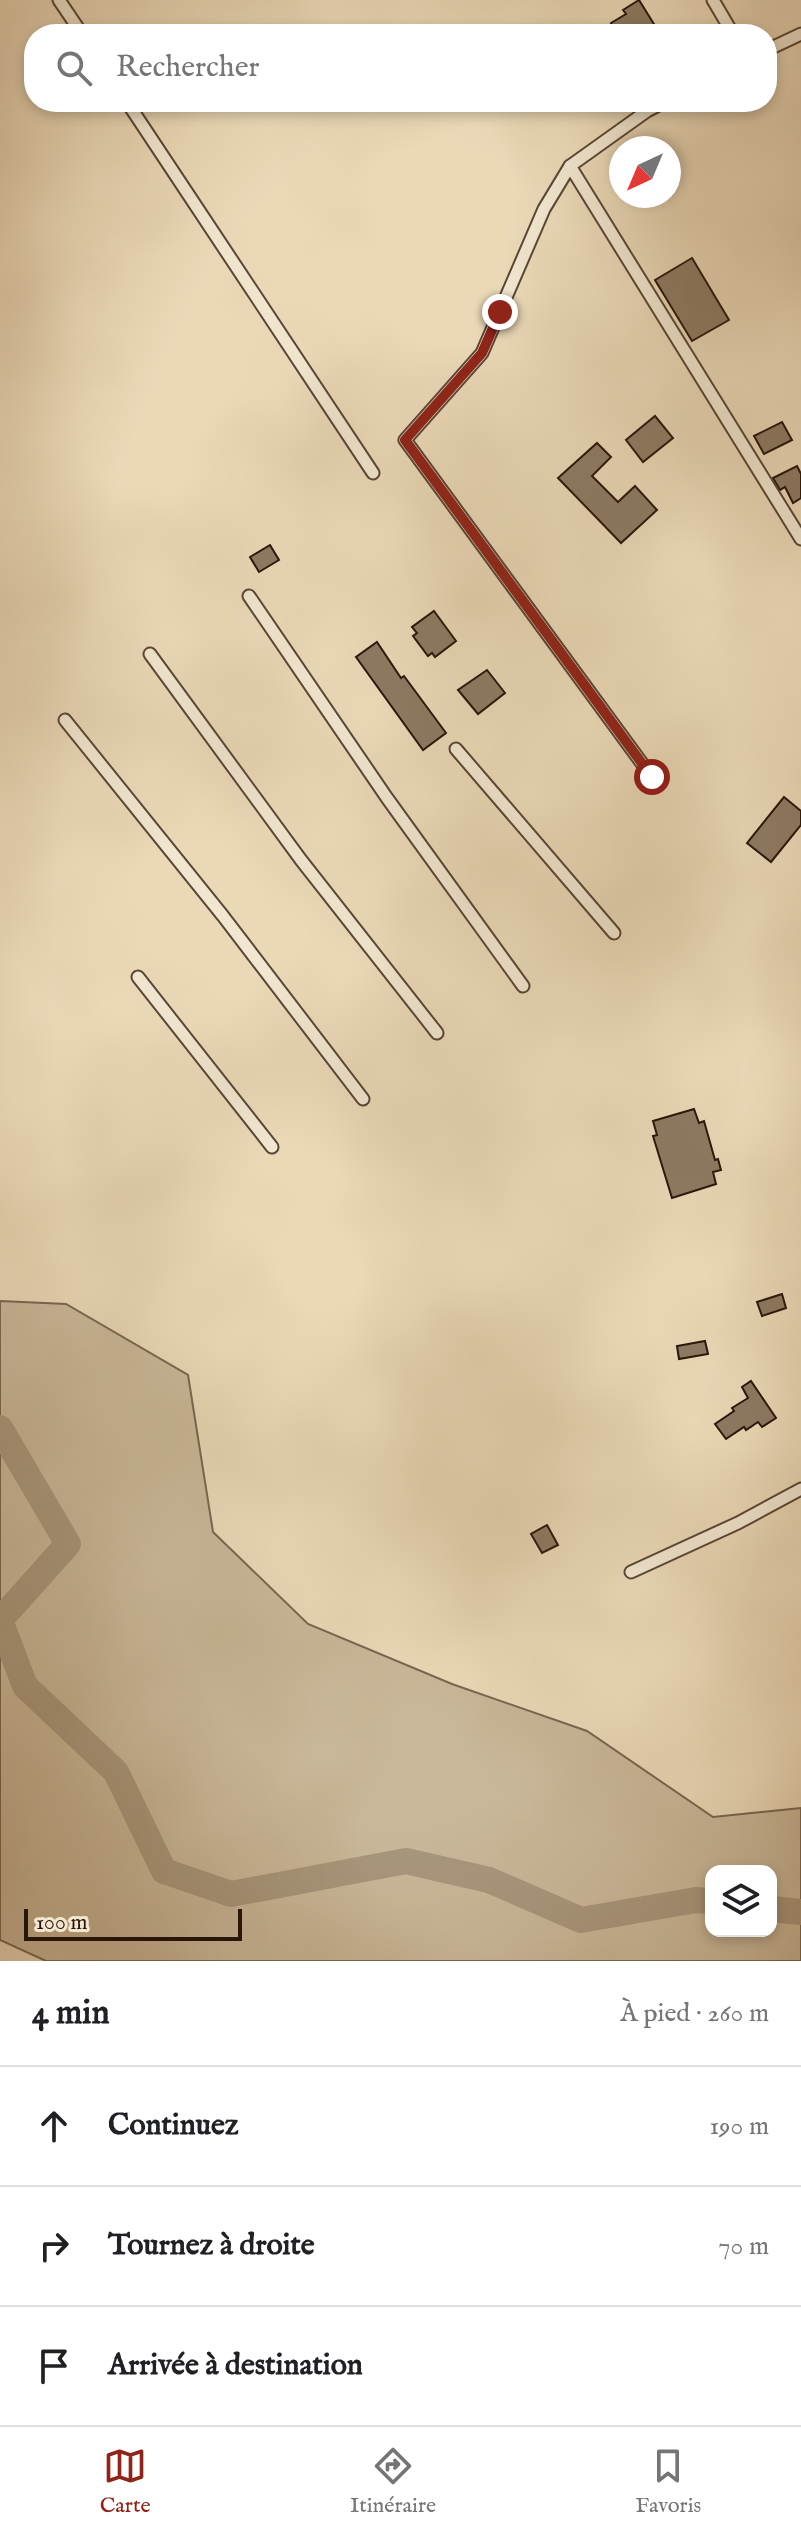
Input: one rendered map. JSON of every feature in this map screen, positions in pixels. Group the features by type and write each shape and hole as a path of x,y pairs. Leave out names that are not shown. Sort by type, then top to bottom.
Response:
{"street":[{"path":"59,0 75,24"},
{"path":"713,0 727,24"},
{"path":"777,45 801,34"},
{"path":"134,112 373,473"},
{"path":"646,112 570,166 544,209 482,353 405,440 652,777"},
{"path":"570,166 801,539"},
{"path":"249,596 387,798 523,986"},
{"path":"150,654 301,860 437,1033"},
{"path":"65,720 223,916 363,1099"},
{"path":"456,749 614,933"},
{"path":"138,977 272,1147"},
{"path":"631,1572 738,1523 801,1489"}],"shaded area":[{"path":"0,1301 66,1304 188,1375 213,1532 308,1624 452,1684 587,1731 713,1817 801,1808 801,1961 46,1961 0,1940"}],"building":[{"path":"639,0 654,24 612,24 626,14 623,10"},
{"path":"692,258 729,320 692,341 655,280"},
{"path":"655,416 673,438 643,462 626,440"},
{"path":"782,422 792,440 764,454 754,436"},
{"path":"597,443 611,457 592,476 618,502 635,486 657,510 621,543 558,478"},
{"path":"797,466 801,474 801,498 793,503 785,487 780,490 773,478"},
{"path":"270,545 279,560 259,572 250,557"},
{"path":"434,611 456,641 435,657 432,653 428,656 413,636 417,633 412,627"},
{"path":"377,642 401,678 404,676 446,733 423,750 356,657"},
{"path":"487,670 505,693 478,714 458,690"},
{"path":"784,797 801,811 801,825 771,862 747,843"},
{"path":"694,1109 699,1123 704,1121 721,1170 713,1172 716,1184 672,1198 653,1136 657,1135 653,1121"},
{"path":"782,1294 786,1308 762,1316 757,1302"},
{"path":"705,1341 708,1354 679,1359 677,1346"},
{"path":"751,1381 776,1418 762,1427 758,1422 746,1430 744,1427 726,1439 715,1424 748,1398 742,1387"},
{"path":"547,1525 558,1545 542,1553 531,1534"}],"waterway":[{"path":"0,1428 68,1544 0,1620"},
{"path":"0,1620 25,1686 116,1772 164,1871 231,1894 406,1861 489,1880 581,1920 705,1901"},
{"path":"777,1910 801,1912"}],"route":[{"path":"500,312 482,353 405,440 652,777"}]}
